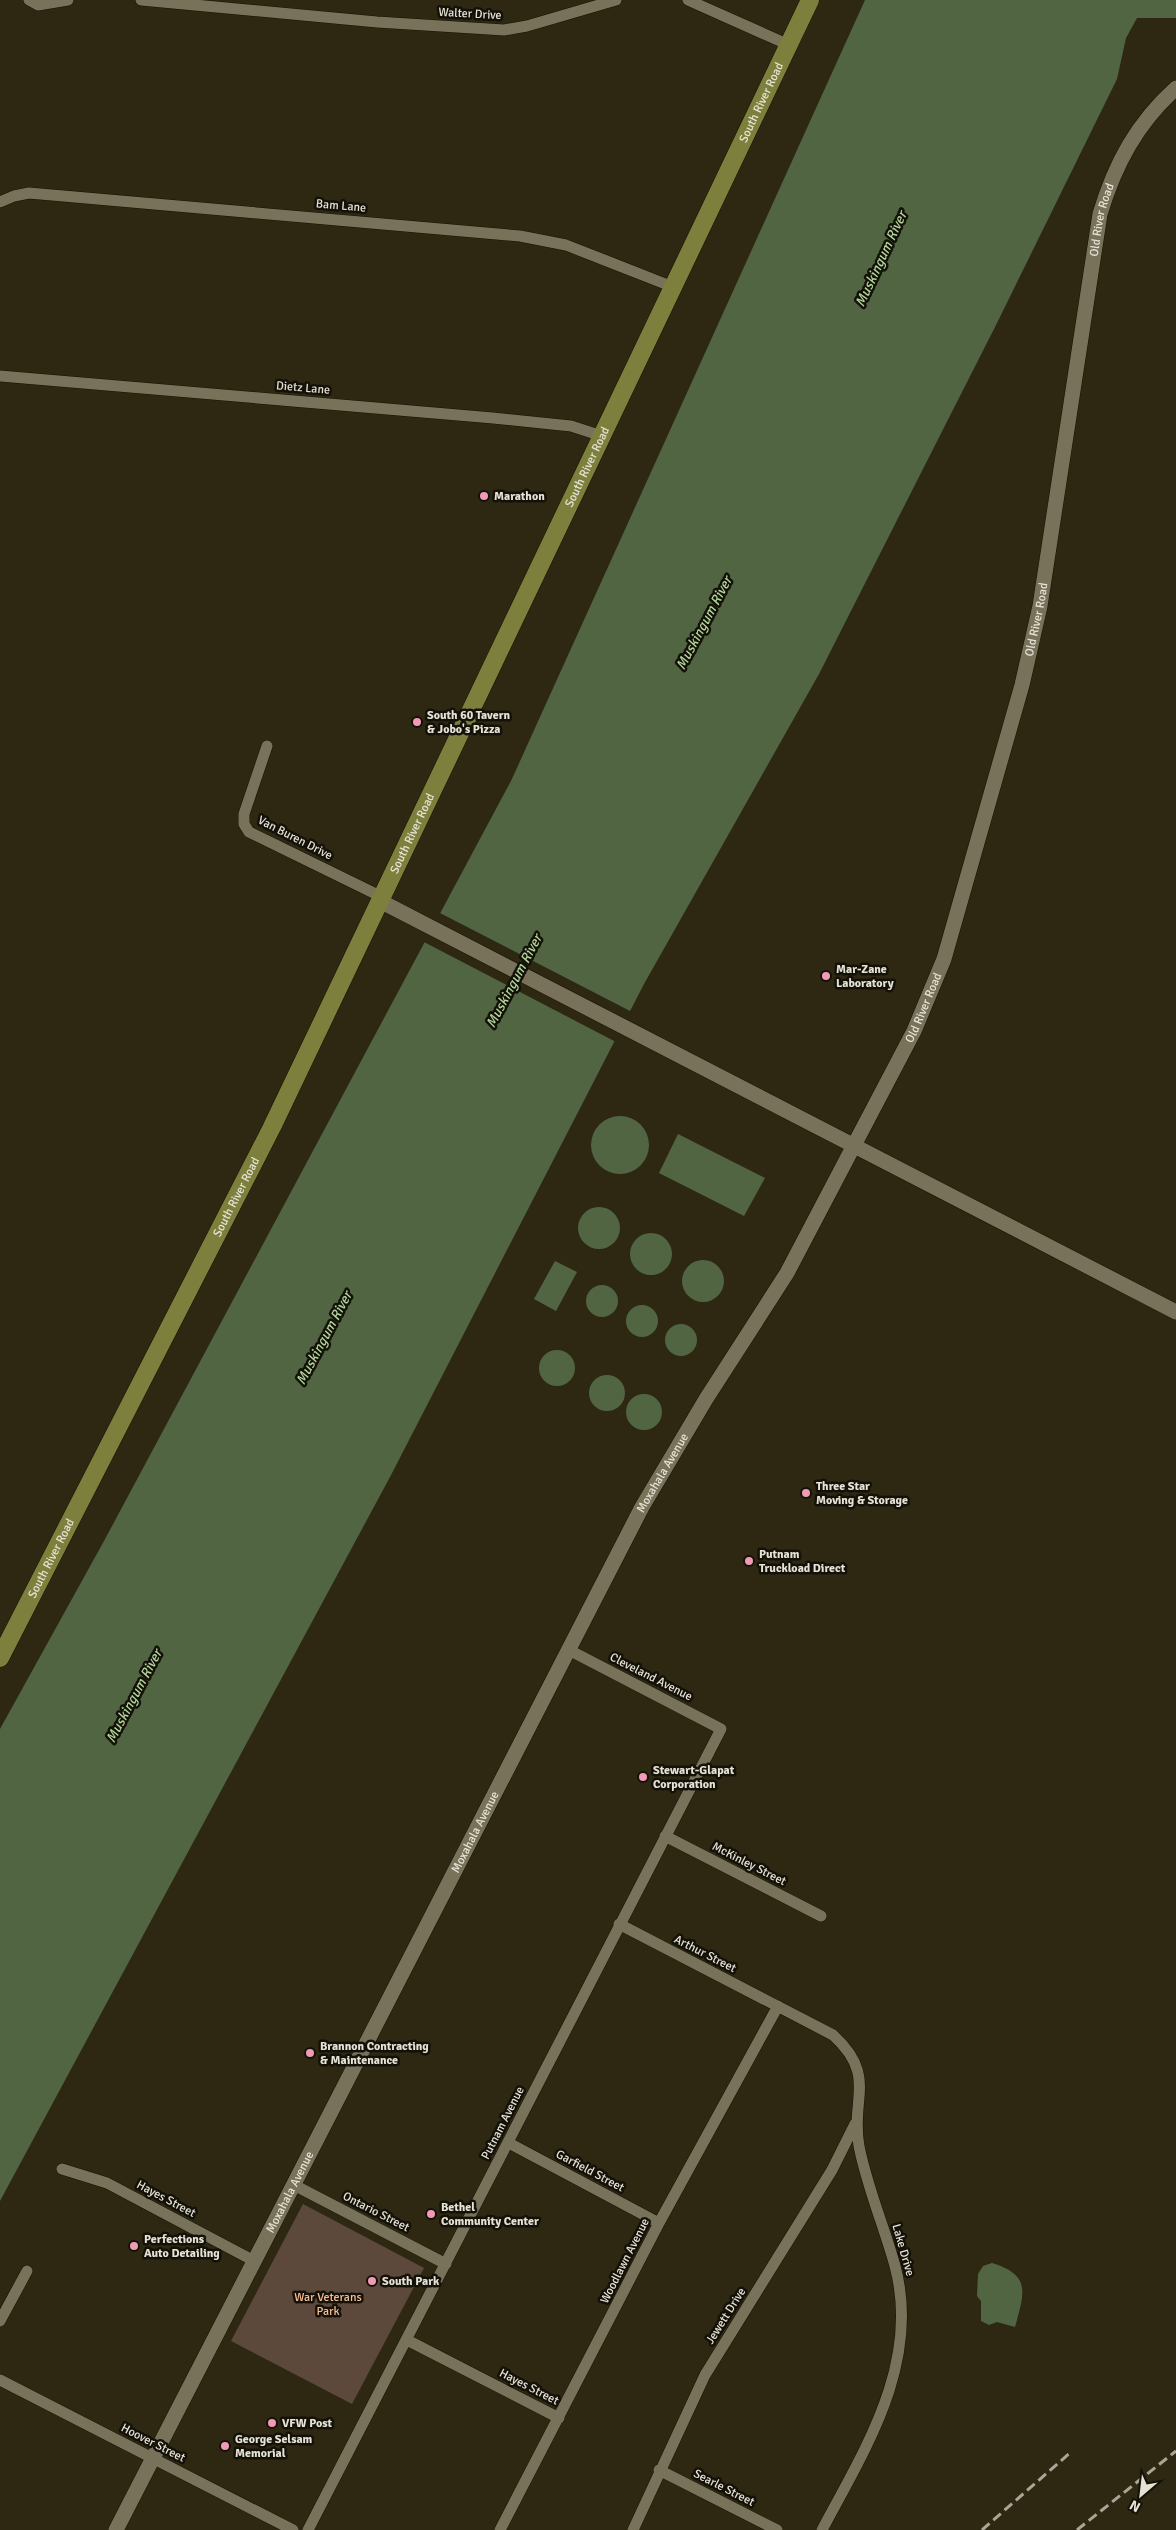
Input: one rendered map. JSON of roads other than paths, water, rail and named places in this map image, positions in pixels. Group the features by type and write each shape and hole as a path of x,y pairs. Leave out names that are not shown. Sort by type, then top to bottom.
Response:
{"main road":[{"name":"South River Road","path":"0,1658 272,1127 810,0"},
{"name":"Old River Road","path":"854,1146 914,1031 944,959 1022,685 1044,586 1092,261 1100,214 1107,189 1123,153 1142,123 1176,88"},
{"path":"381,899 403,913 1176,1312"},
{"name":"Moxahala Avenue","path":"116,2530 642,1507 706,1399 787,1273 854,1146"}],"street":[{"path":"29,0 38,4 68,0"},
{"name":"Walter Drive","path":"141,0 377,22 504,30 541,22 616,0"},
{"path":"688,0 789,45"},
{"name":"Bam Lane","path":"0,202 14,196 29,193 520,236 574,248 673,287"},
{"name":"Dietz Lane","path":"0,376 561,425 602,436"},
{"name":"Van Buren Drive","path":"267,746 244,814 244,824 249,832 381,899"},
{"name":"Cleveland Avenue","path":"569,1650 721,1729"},
{"name":"Putnam Avenue","path":"308,2530 721,1729"},
{"name":"McKinley Street","path":"665,1836 821,1916"},
{"name":"Arthur Street","path":"620,1924 778,2006"},
{"name":"Lake Drive","path":"778,2006 833,2035 844,2045 856,2063 861,2080 861,2096 855,2124 864,2166 895,2267 900,2292 902,2333 896,2372 880,2418 822,2530"},
{"name":"Woodlawn Avenue","path":"500,2530 560,2418 659,2223 778,2006"},
{"name":"Jewett Drive","path":"633,2530 659,2470 705,2375 827,2178 855,2124"},
{"name":"Garfield Street","path":"509,2143 659,2223"},
{"name":"Hayes Street","path":"62,2169 107,2183 254,2261"},
{"name":"Ontario Street","path":"294,2186 446,2264"},
{"path":"0,2322 27,2271"},
{"name":"Hayes Street","path":"407,2340 560,2418"},
{"name":"Hoover Street","path":"0,2380 293,2530"},
{"name":"Searle Street","path":"659,2470 777,2530"}],"water":[{"name":"Muskingum River","path":"865,0 1176,0 1176,18 1137,18 1126,38 1117,79 996,325 819,674 644,984 390,1477 0,2201 0,1729 104,1541 511,781"},
{"path":"620,1116 631,1118 644,1129 649,1145 647,1156 636,1169 620,1174 609,1172 596,1161 591,1145 593,1134 604,1121"},
{"path":"678,1134 765,1178 744,1216 659,1173"},
{"path":"603,1207 611,1210 617,1216 620,1228 617,1240 611,1246 595,1249 587,1246 581,1240 578,1224 581,1216 587,1210"},
{"path":"655,1233 663,1236 669,1242 672,1254 669,1266 663,1272 647,1275 639,1272 633,1266 630,1250 633,1242 639,1236"},
{"path":"707,1260 715,1263 721,1269 724,1281 721,1293 715,1299 699,1302 691,1299 685,1293 682,1277 685,1269 691,1263"},
{"path":"555,1261 577,1272 556,1311 534,1299"},
{"path":"602,1285 614,1289 618,1301 614,1313 602,1317 590,1313 586,1301 590,1289"},
{"path":"642,1305 654,1309 658,1321 654,1333 642,1337 630,1333 626,1321 630,1309"},
{"path":"681,1324 693,1328 697,1340 693,1352 681,1356 669,1352 665,1340 669,1328"},
{"path":"557,1350 564,1351 570,1355 574,1361 574,1375 570,1381 564,1385 557,1386 550,1385 544,1381 540,1375 539,1368 540,1361 544,1355 550,1351"},
{"path":"607,1375 614,1376 620,1380 624,1386 624,1400 620,1406 614,1410 607,1411 600,1410 594,1406 590,1400 589,1393 590,1386 594,1380 600,1376"},
{"path":"644,1394 651,1395 657,1399 661,1405 661,1419 657,1425 651,1429 644,1430 637,1429 631,1425 627,1419 626,1412 627,1405 631,1399 637,1395"},
{"path":"992,2263 1014,2273 1022,2287 1021,2305 1015,2327 997,2322 989,2325 981,2321 981,2301 977,2296 978,2274 983,2266"}],"railway":[{"path":"1077,2530 1176,2451"},
{"path":"982,2530 1071,2452"}],"place":[{"name":"Marathon","path":"484,496"},
{"name":"South 60 Tavern & Jobo's Pizza","path":"417,722"},
{"name":"Mar-Zane Laboratory","path":"826,976"},
{"name":"Three Star Moving & Storage","path":"806,1493"},
{"name":"Putnam Truckload Direct","path":"749,1561"},
{"name":"Stewart-Glapat Corporation","path":"643,1777"},
{"name":"Brannon Contracting & Maintenance","path":"310,2053"},
{"name":"Bethel Community Center","path":"431,2214"},
{"name":"Perfections Auto Detailing","path":"134,2246"},
{"name":"South Park","path":"372,2281"},
{"name":"VFW Post","path":"272,2423"},
{"name":"George Selsam Memorial","path":"225,2446"}],"park label":[{"name":"War Veterans Park","path":"328,2304"}]}
